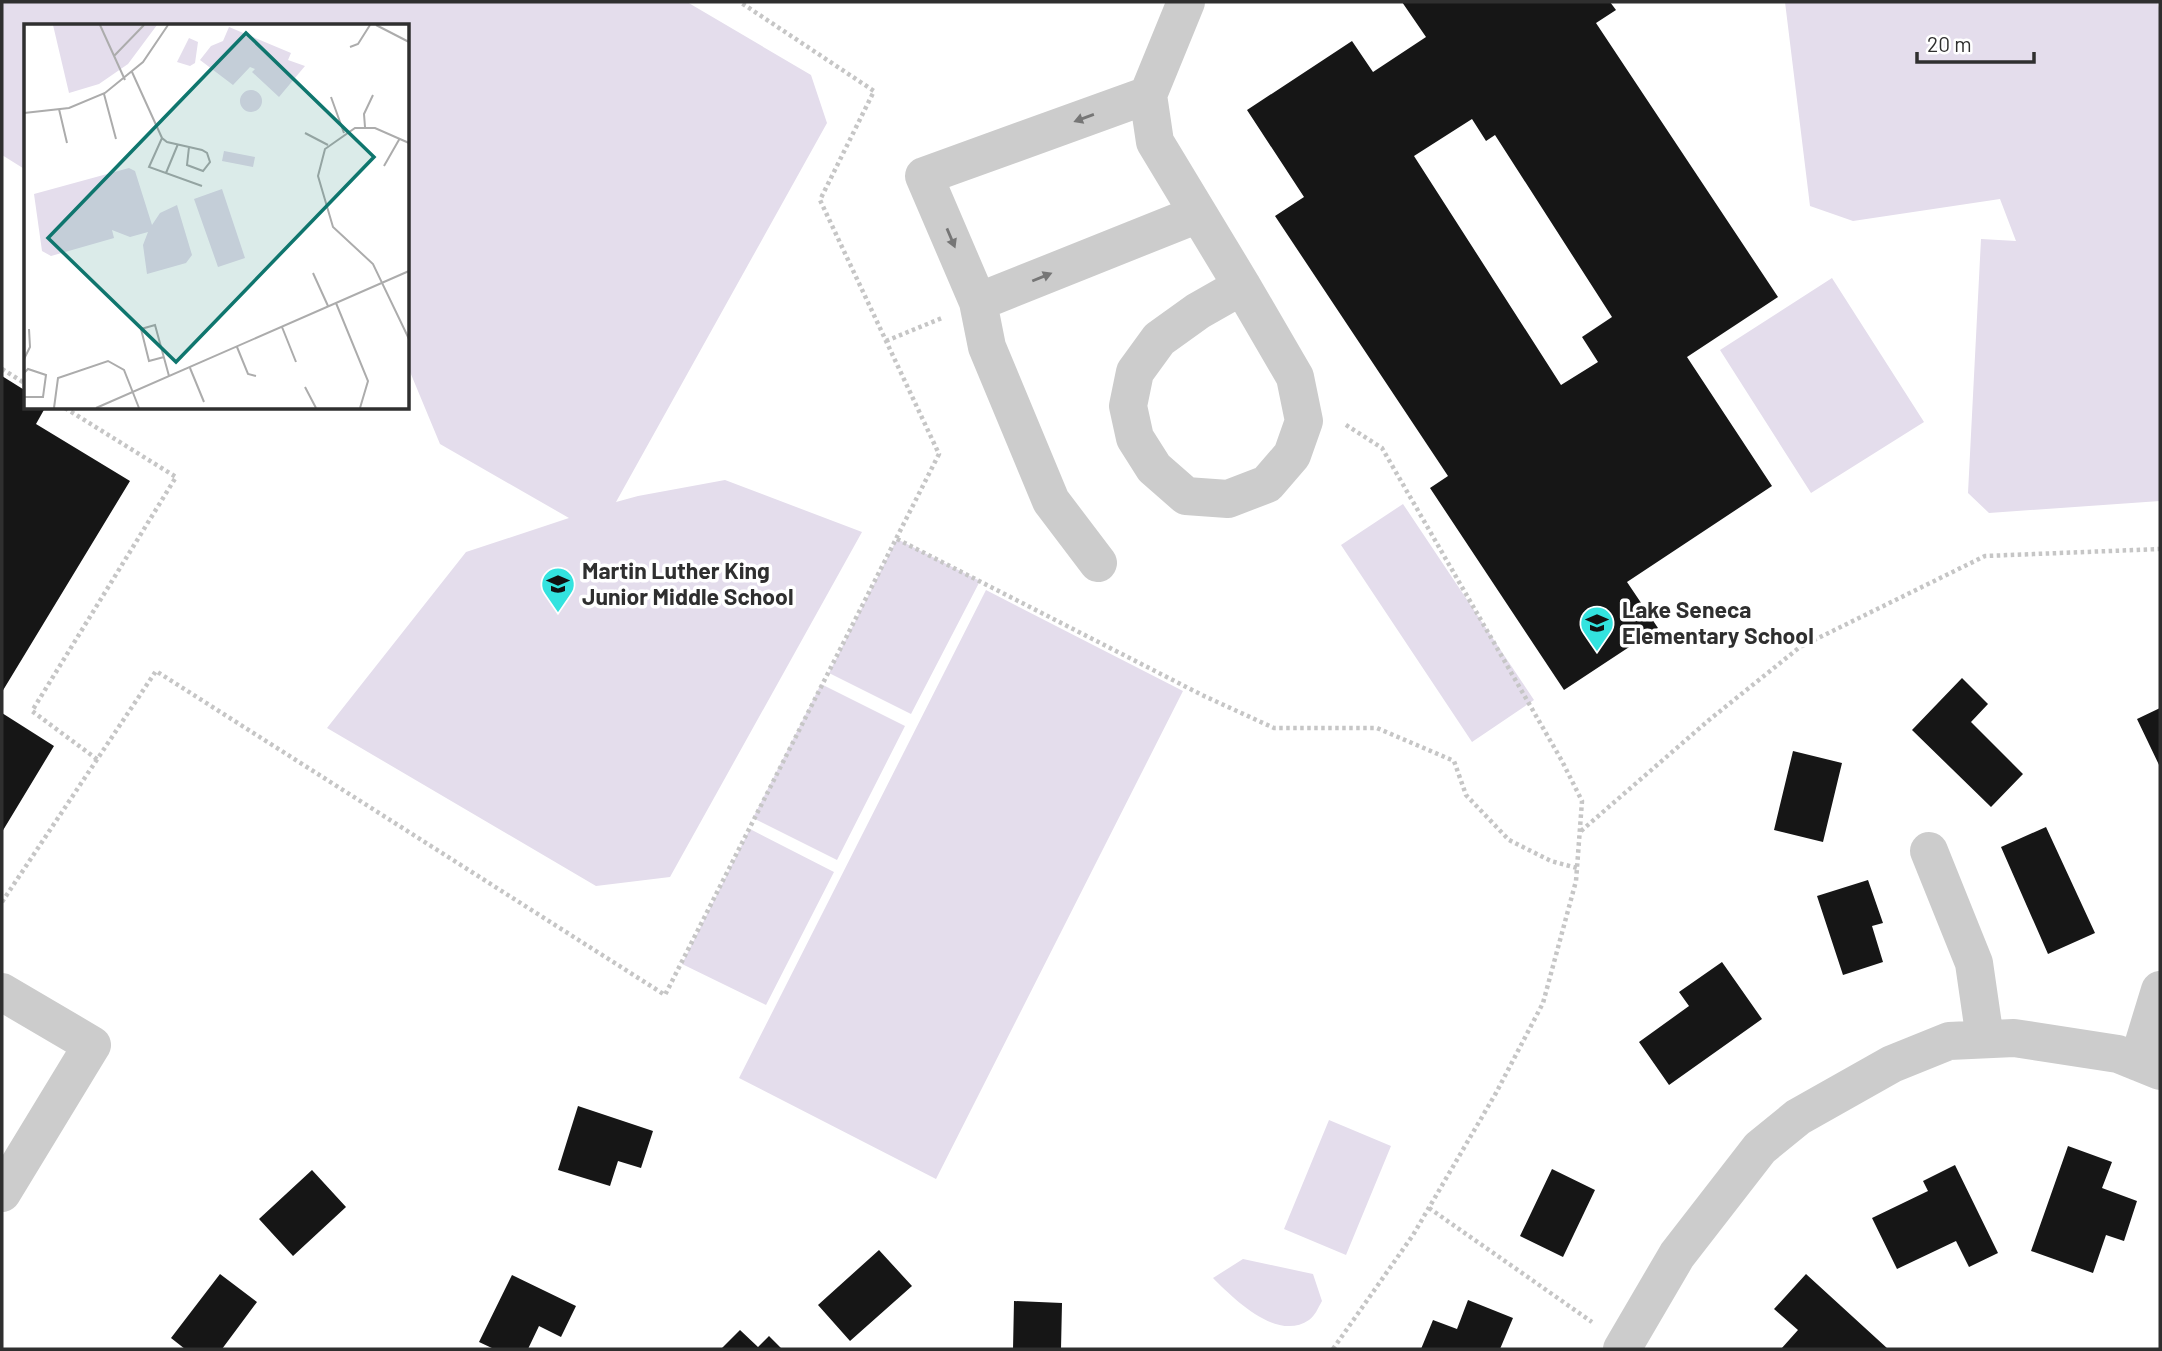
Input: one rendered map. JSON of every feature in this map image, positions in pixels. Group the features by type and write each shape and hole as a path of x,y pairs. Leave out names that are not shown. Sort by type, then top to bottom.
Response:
{"street":[{"path":"1186,2 1148,95 1155,142 1241,286 1295,377 1304,421 1292,455 1267,484 1228,499 1186,496 1154,468 1135,438 1128,405 1135,372 1159,339 1198,311 1241,286"},
{"path":"1098,563 1051,501 987,347 978,302 924,176 1148,95"},
{"path":"978,302 1198,214"},
{"path":"1929,851 1974,962 1985,1039"},
{"path":"1623,1347 1678,1255 1760,1148 1798,1117 1892,1064 1949,1041 2014,1038 2118,1054 2149,1067 2160,990"},
{"path":"2,992 92,1045 2,1193"}],"path":[{"path":"2,902 156,671 665,995 939,454 820,200 874,91 740,2"},
{"path":"886,341 978,302"},
{"path":"2,369 24,383"},
{"path":"1298,393 1381,449 1562,761 1582,801 1576,881 1543,1003 1496,1093 1413,1235 1333,1349"},
{"path":"68,410 176,477 32,711 98,760"},
{"path":"897,539 1202,695 1274,728 1377,728 1454,761 1466,795 1509,840 1551,861 1577,868"},
{"path":"1580,832 1709,720 1800,648 1985,556 2160,549"},
{"path":"1429,1208 1623,1347"}],"shaded area":[{"path":"2,2 687,2 811,75 827,123 616,502 725,480 862,532 670,877 596,886 327,728 466,552 569,518 440,444 410,372 410,24 24,24 24,169 2,155"},
{"path":"1785,2 2157,2 2160,11 2160,501 1989,513 1968,493 1981,239 2016,241 2000,199 1853,221 1810,206"},
{"path":"1832,278 1924,422 1811,493 1720,350"},
{"path":"1403,504 1534,700 1472,742 1341,545"},
{"path":"897,539 980,581 911,714 829,673"},
{"path":"986,590 1183,691 936,1179 739,1078"},
{"path":"821,684 905,726 837,860 753,818"},
{"path":"750,829 834,872 766,1005 682,964"},
{"path":"1329,1120 1391,1146 1346,1255 1284,1229"},
{"path":"1243,1259 1313,1274 1322,1301 1313,1316 1297,1325 1283,1326 1257,1315 1232,1297 1213,1278"}],"building":[{"path":"1402,2 1610,2 1616,10 1596,23 1778,297 1687,357 1772,486 1627,582 1658,628 1564,690 1430,488 1448,476 1275,216 1304,197 1247,110 1352,41 1373,72 1426,37","holes":["1472,119 1486,141 1495,135 1612,317 1582,337 1598,362 1561,385 1414,156"]},
{"path":"2,376 24,390 24,410 44,410 36,424 130,481 2,692"},
{"path":"1962,678 1988,704 1971,722 2023,774 1991,807 1912,730"},
{"path":"2160,708 2160,767 2137,719"},
{"path":"2,713 54,746 2,832"},
{"path":"1793,751 1842,763 1823,842 1774,830"},
{"path":"2046,827 2095,933 2048,954 2001,847"},
{"path":"1868,880 1883,923 1872,926 1883,962 1843,975 1817,896"},
{"path":"1722,962 1762,1019 1669,1085 1639,1042 1689,1006 1679,992"},
{"path":"578,1106 653,1131 641,1168 618,1161 610,1186 558,1170"},
{"path":"2068,1146 2112,1162 2102,1188 2137,1201 2124,1241 2106,1235 2093,1273 2031,1251"},
{"path":"1955,1165 1998,1253 1969,1267 1956,1241 1897,1269 1872,1218 1928,1191 1923,1181"},
{"path":"1552,1169 1595,1190 1563,1257 1520,1236"},
{"path":"312,1170 346,1207 293,1256 259,1219"},
{"path":"879,1250 912,1286 850,1341 818,1305"},
{"path":"220,1274 257,1302 222,1349 185,1349 171,1338"},
{"path":"1806,1274 1888,1349 1781,1349 1798,1330 1774,1309"},
{"path":"512,1275 576,1306 561,1337 539,1326 528,1349 494,1349 479,1342"},
{"path":"1468,1300 1513,1318 1500,1349 1421,1349 1433,1320 1457,1329"},
{"path":"1014,1301 1062,1303 1061,1349 1013,1349"},
{"path":"740,1330 758,1347 769,1336 782,1349 721,1349"}],"place":[{"name":"Martin Luther King Junior Middle School","path":"558,614"},
{"name":"Lake Seneca Elementary School","path":"1597,653"}]}
